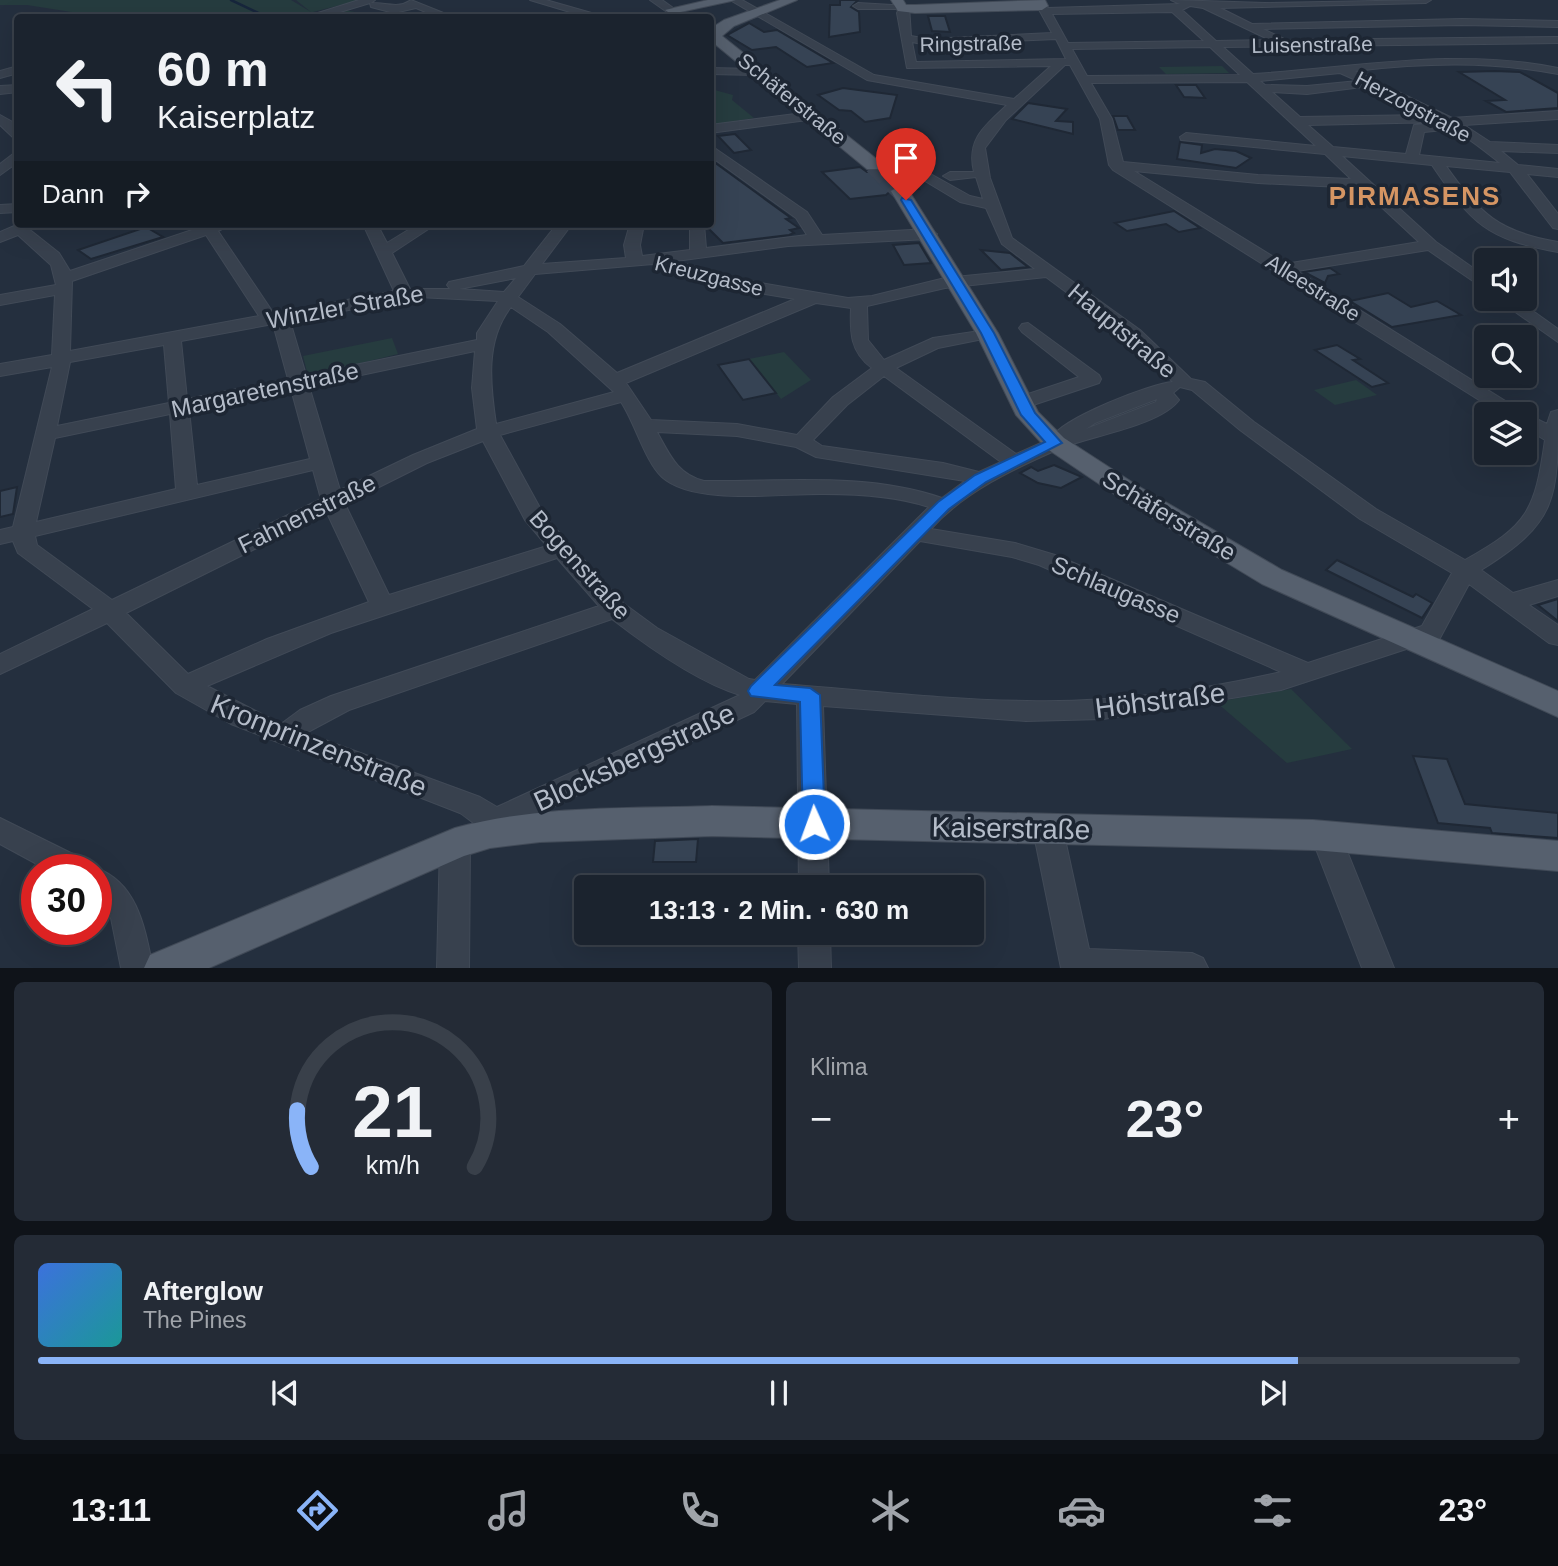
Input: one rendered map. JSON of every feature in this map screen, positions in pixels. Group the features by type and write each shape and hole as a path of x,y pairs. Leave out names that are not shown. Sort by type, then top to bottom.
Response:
{"main road":[{"path":"671,10 733,0"},
{"path":"714,31 791,0"},
{"path":"901,5 1042,6"},
{"path":"671,10 677,14"},
{"name":"Schäferstraße","path":"714,31 756,72 873,165"},
{"name":"Schäferstraße","path":"900,191 929,234 987,333 1032,421 1055,443 1129,492 1272,577 1558,705"},
{"name":"Kaiserstraße","path":"500,826 712,821 1326,835 1533,854"},
{"name":"Blocksbergstraße","path":"164,968 500,826"}],"street":[{"path":"535,0 589,14"},
{"path":"655,0 671,10"},
{"path":"733,0 871,79 1011,102"},
{"path":"1042,6 1209,3 1274,6 1426,0"},
{"path":"323,14 372,2 394,10 415,8 437,14"},
{"name":"Herzogstraße","path":"1209,3 1249,26 1449,122 1515,169 1558,225"},
{"path":"863,7 901,5"},
{"name":"Ringstraße","path":"901,5 911,66 1068,62"},
{"path":"1175,5 1216,47 1431,245 1474,276"},
{"path":"1042,6 1063,41 1068,62 1084,79 1106,119 1115,161 1258,179 1365,184"},
{"path":"576,14 582,12"},
{"path":"1249,26 1462,22 1558,24"},
{"name":"Luisenstraße","path":"906,38 927,42 1063,41 1216,47 1558,40"},
{"path":"1084,79 1250,78 1451,59 1512,62 1558,71"},
{"name":"Hauptstraße","path":"1068,62 1011,102 978,148 981,172 1000,231 1007,241 1153,350 1185,383 1198,386 1247,426 1368,514 1465,570 1558,637"},
{"path":"714,71 756,72"},
{"path":"1262,88 1311,90 1371,83"},
{"path":"1298,121 1449,122 1558,115"},
{"path":"714,128 811,116"},
{"path":"0,119 14,130"},
{"path":"1411,159 1419,128 1449,122"},
{"path":"1186,137 1558,173"},
{"path":"1484,146 1557,150"},
{"path":"714,155 802,215 817,239"},
{"path":"0,171 14,157"},
{"name":"Alleestraße","path":"1115,161 1131,177 1496,402"},
{"path":"1436,161 1478,219 1512,236 1558,247"},
{"path":"970,176 935,176 965,199 992,205"},
{"path":"0,237 20,228"},
{"path":"12,535 46,435 61,359 63,284 55,259 27,228"},
{"path":"0,300 63,284 209,228"},
{"path":"215,228 275,319 298,383 332,502 383,606"},
{"path":"372,228 404,294"},
{"path":"385,251 422,228"},
{"name":"Bogenstraße","path":"562,228 489,324 484,344 481,388 483,416 488,432 520,495 560,549 615,609 664,644 758,691"},
{"path":"635,228 632,245 635,262"},
{"path":"697,228 698,253"},
{"path":"655,259 817,239 929,234"},
{"path":"1283,269 1431,245"},
{"name":"Kreuzgasse","path":"435,291 530,270 655,259 669,267 735,284 810,299 859,303 957,281 1049,272"},
{"name":"Winzler Straße","path":"0,370 404,294 435,291 507,298 554,328 620,388 644,426 661,462 675,477 694,485 870,491 913,496 943,505"},
{"name":"Fahnenstraße","path":"0,664 420,459 488,432 620,388 810,299"},
{"path":"859,303 859,340 870,358 1013,461"},
{"path":"1522,311 1558,337"},
{"path":"1023,402 1092,379 1028,328"},
{"path":"802,442 828,409 925,346 987,333"},
{"path":"172,338 187,493"},
{"name":"Margaretenstraße","path":"46,435 484,344"},
{"path":"1153,350 1173,345"},
{"name":"Blocksbergstraße","path":"500,826 745,705 943,505 1013,461 1055,443 1079,423 1185,383"},
{"path":"1465,570 1516,539 1535,520 1557,431 1537,424"},
{"path":"644,426 737,430 802,442 816,450 943,469 981,479"},
{"path":"12,535 322,462"},
{"name":"Schlaugasse","path":"915,533 1006,548 1047,560 1308,673"},
{"name":"Kronprinzenstraße","path":"12,535 23,540 33,555 79,585 109,611 185,686 240,717 284,736 470,805 500,826"},
{"path":"185,686 218,669 383,606 560,549"},
{"name":"Höhstraße","path":"758,691 997,709 1070,711 1201,696 1308,673 1430,632 1438,624 1465,570"},
{"path":"1511,602 1558,588"},
{"path":"284,736 309,717 340,703 615,609"},
{"path":"810,695 814,875"},
{"path":"0,830 46,854"},
{"path":"1048,830 1077,965 1192,968"},
{"path":"1326,835 1378,968"},
{"path":"453,968 455,843"},
{"path":"112,892 125,911 136,968"},
{"path":"814,945 814,968"}],"green space":[{"path":"0,0 291,0 311,12 296,0 360,0 313,12 318,14 84,14 27,5 0,5"},
{"path":"344,10 366,14 330,14"},
{"path":"1222,66 1229,73 1166,74 1159,67"},
{"path":"714,90 733,95 732,100 754,118 714,125"},
{"path":"392,338 398,354 308,376 303,356"},
{"path":"784,352 811,380 781,399 749,359"},
{"path":"1356,380 1377,395 1335,405 1314,390"},
{"path":"1291,689 1352,749 1287,763 1216,702"}],"building":[{"path":"840,0 858,0 851,7 859,12 860,32 829,37 830,5 840,5"},
{"path":"928,16 945,16 950,32 932,31"},
{"path":"749,23 764,32 777,30 833,63 807,67 776,47 752,50 727,35"},
{"path":"1459,72 1520,72 1558,93 1558,108 1506,112 1486,101 1505,100"},
{"path":"1176,85 1196,85 1205,98 1184,97"},
{"path":"843,88 897,95 890,118 865,122 851,111 839,110 818,95"},
{"path":"1028,103 1067,109 1056,121 1073,122 1073,134 1012,119"},
{"path":"1113,116 1127,116 1135,130 1118,130"},
{"path":"735,134 751,150 734,153 718,136"},
{"path":"1180,142 1202,145 1201,153 1215,149 1236,151 1251,158 1236,168 1177,159"},
{"path":"714,162 791,218 786,219 799,228 790,230 794,233 789,235 723,243 708,228 714,228"},
{"path":"883,163 897,165 919,189 911,190 899,184 886,195 850,199 822,172 860,167 867,172 879,172"},
{"path":"1174,211 1200,228 1179,232 1166,224 1127,231 1115,223"},
{"path":"143,228 163,237 91,259 78,250"},
{"path":"919,243 931,263 904,265 893,245"},
{"path":"981,250 1010,253 1028,267 1001,270"},
{"path":"1330,268 1339,274 1328,276 1325,283 1304,272"},
{"path":"1388,293 1411,307 1437,301 1461,315 1392,327 1350,301"},
{"path":"1337,345 1360,359 1353,360 1388,383 1372,387 1315,350"},
{"path":"749,359 776,393 743,400 718,365"},
{"path":"1054,465 1082,477 1061,488 1038,483 1020,473 1031,467 1038,471"},
{"path":"17,487 13,514 0,517 0,491"},
{"path":"1337,560 1413,597 1416,594 1432,603 1422,618 1326,570"},
{"path":"1558,599 1558,621 1538,605"},
{"path":"1413,756 1447,759 1465,804 1558,813 1558,838 1492,833 1490,828 1438,823"},
{"path":"698,839 696,862 653,862 655,841"}],"waterway":[{"path":"231,0 261,14"}],"tunnel":[{"path":"905,164 922,175"},
{"path":"873,165 900,191"}],"district":[{"name":"PIRMASENS","path":"1415,196"}],"route":[{"path":"814,824 810,695 758,691 862,590 943,505 964,489 1013,461 1055,443 1028,415 1017,387 987,333 906,200"}]}
